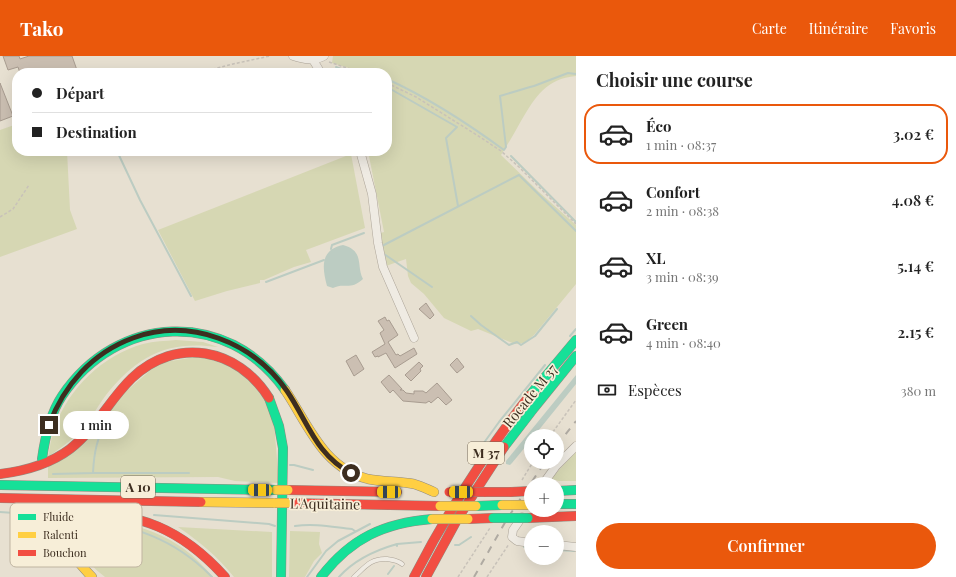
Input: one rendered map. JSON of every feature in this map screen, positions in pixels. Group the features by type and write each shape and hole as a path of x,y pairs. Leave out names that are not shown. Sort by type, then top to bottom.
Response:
{"highway":[{"path":"42,459 48,430 55,410 70,384 90,363 113,347 138,336 163,331 183,331 217,337 237,346 256,358 283,387 326,455 343,469 367,479 412,484 434,492"},
{"name":"Rocade M 37","path":"414,577 444,519 485,455 522,404 576,340"},
{"path":"0,474 19,472 36,467 56,458 73,447 90,431 128,382 140,371 153,363 168,356 188,353 206,354 225,358 248,372 263,388 275,410 280,426 282,442 281,577"},
{"name":"Rocade M 37","path":"426,577 454,524 483,477 522,422 576,356"},
{"name":"L'Aquitaine","path":"0,485 434,492 524,491"},
{"path":"564,491 576,490"},
{"name":"L'Aquitaine","path":"0,498 440,506 524,504"},
{"path":"19,499 24,503"},
{"path":"564,504 576,504"},
{"path":"321,577 345,549 367,534 396,523 410,520 432,519 576,516"},
{"path":"142,520 174,534 190,544 214,564 225,577"},
{"path":"81,567 92,577"}],"street":[{"path":"293,56 305,59 319,58 320,68"},
{"path":"361,156 372,194 378,243 383,267 414,338"},
{"path":"548,477 556,466 576,446"},
{"path":"524,514 513,530 512,537 517,541 524,542"},
{"path":"564,546 576,547"}],"lane":[{"path":"354,577 374,560 394,560 402,564"}],"path":[{"path":"216,68 270,56"},
{"path":"319,58 348,68"},
{"path":"392,86 422,101 501,151 576,224"},
{"path":"0,217 13,209 29,185"},
{"path":"555,429 576,400"},
{"path":"487,577 504,550 514,539"}],"green space":[{"path":"333,56 576,56 576,76 557,81 543,90 521,121 501,155 576,225 576,284 534,335 524,343 515,344 478,329 471,331 444,318 424,294 411,283 408,276 406,259 383,267 377,234 384,232 369,156 392,156 392,68 349,68 332,63"},
{"path":"12,126 12,156 67,156 70,210 77,229 0,257 0,130"},
{"path":"346,156 351,156 365,228 306,250 311,262 294,267 264,280 260,280 260,283 195,301 158,230"},
{"path":"176,340 203,342 218,347 200,345 183,346 154,354 142,361 129,370 118,381 106,395 81,431 48,457 52,434 61,413 78,387 89,375 114,356 128,349 147,343"},
{"path":"201,356 243,371 273,411 279,483 235,481 218,477 48,478 48,467 119,397 159,363"},
{"path":"576,451 576,481 564,481 564,477 553,477 560,469 564,469 564,464"},
{"path":"178,527 272,532 272,577 234,577 208,550"},
{"path":"142,528 170,540 184,549 213,577 105,577 94,567 142,567"},
{"path":"290,531 320,532 319,544 322,553 314,561 305,577 289,577"}],"shaded area":[{"path":"343,245 350,248 357,255 363,279 351,286 337,286 333,288 327,286 324,272 324,260 330,251"},
{"path":"576,375 576,384 540,429 532,429"},
{"path":"524,439 524,448 510,465 506,464 506,461"}],"building":[{"path":"3,56 19,56 20,59 29,56 72,56 76,68 18,67 8,70"},
{"path":"0,83 12,116 0,121"},
{"path":"426,303 434,315 430,319 419,309"},
{"path":"385,317 387,321 389,320 398,335 388,342 396,355 398,354 400,356 414,348 417,354 395,368 386,353 375,357 372,352 385,344 380,333 384,330 378,321"},
{"path":"356,355 364,369 354,376 346,361"},
{"path":"457,358 464,367 457,373 450,365"},
{"path":"419,362 423,366 420,369 421,371 411,381 405,375"},
{"path":"389,375 402,389 400,390 403,390 406,393 414,394 414,391 423,391 426,393 437,383 452,400 446,405 438,397 431,403 429,401 426,403 403,401 393,390 390,393 381,382"}],"waterway":[{"path":"392,81 418,94 476,130 504,150 506,147 500,96 534,86 568,73 576,74"},
{"path":"392,90 457,127 446,138 458,206"},
{"path":"119,156 140,200 191,296"},
{"path":"511,156 576,222"},
{"path":"382,246 519,175 576,231"},
{"path":"331,249 332,245 364,233"},
{"path":"384,254 432,287"},
{"path":"266,282 324,260"},
{"path":"471,316 509,345 517,342 521,345 535,336 557,309"},
{"path":"570,336 576,329"},
{"path":"470,462 499,422 545,365"},
{"path":"107,420 97,445 93,473 189,473"},
{"path":"290,465 313,470"},
{"path":"53,474 93,473"},
{"path":"0,512 10,513"},
{"path":"154,515 269,524 275,526"},
{"path":"307,577 326,551 338,541 370,524"},
{"path":"295,526 324,526 352,529 355,531"},
{"path":"142,533 167,543 183,552 212,577"},
{"path":"455,545 459,545 471,537"},
{"path":"397,546 397,544 421,542"},
{"path":"339,577 351,566 366,556 397,544"},
{"path":"564,550 574,551"},
{"path":"388,574 394,566"}],"railway":[{"path":"564,436 576,421"},
{"path":"474,577 507,519 540,469"}],"traffic: fast":[{"path":"42,459 54,410 62,396 85,369 112,349 141,336 172,332 203,334 233,345 261,363 285,390"},
{"path":"530,395 576,340"},
{"path":"504,447 576,356"},
{"path":"269,398 279,426 283,448 281,577"},
{"path":"0,485 276,490"},
{"path":"564,491 576,490"},
{"path":"564,504 576,504"},
{"path":"476,506 502,505"},
{"path":"493,518 528,518"},
{"path":"321,577 332,563 344,552 370,535 399,524 432,519"}],"traffic: slow":[{"path":"285,390 318,443 339,465 352,473 368,479 414,484 434,492"},
{"path":"276,490 288,490"},
{"path":"201,502 275,503"},
{"path":"275,503 288,503"},
{"path":"502,505 524,505"},
{"path":"440,506 476,506"},
{"path":"432,519 468,519"},
{"path":"83,567 92,577"}],"traffic: jam":[{"path":"0,474 19,471 46,463 70,449 95,424 132,378 149,365 168,356 187,353 205,354 224,359 241,368 256,381 269,398"},
{"path":"414,577 453,507 482,461 530,395"},
{"path":"426,577 458,518 504,447"},
{"path":"288,490 397,492"},
{"path":"511,492 524,491"},
{"path":"449,492 484,492"},
{"path":"484,492 511,492"},
{"path":"0,498 201,502"},
{"path":"288,503 440,506"},
{"path":"528,518 576,516"},
{"path":"468,519 493,518"},
{"path":"142,521 158,526 192,546 225,577"}],"route":[{"path":"49,425 62,396 70,384 90,363 102,354 113,347 138,336 163,331 193,332 217,337 244,350 256,358 279,381 288,393 314,439 326,455 343,469 351,473"}]}
